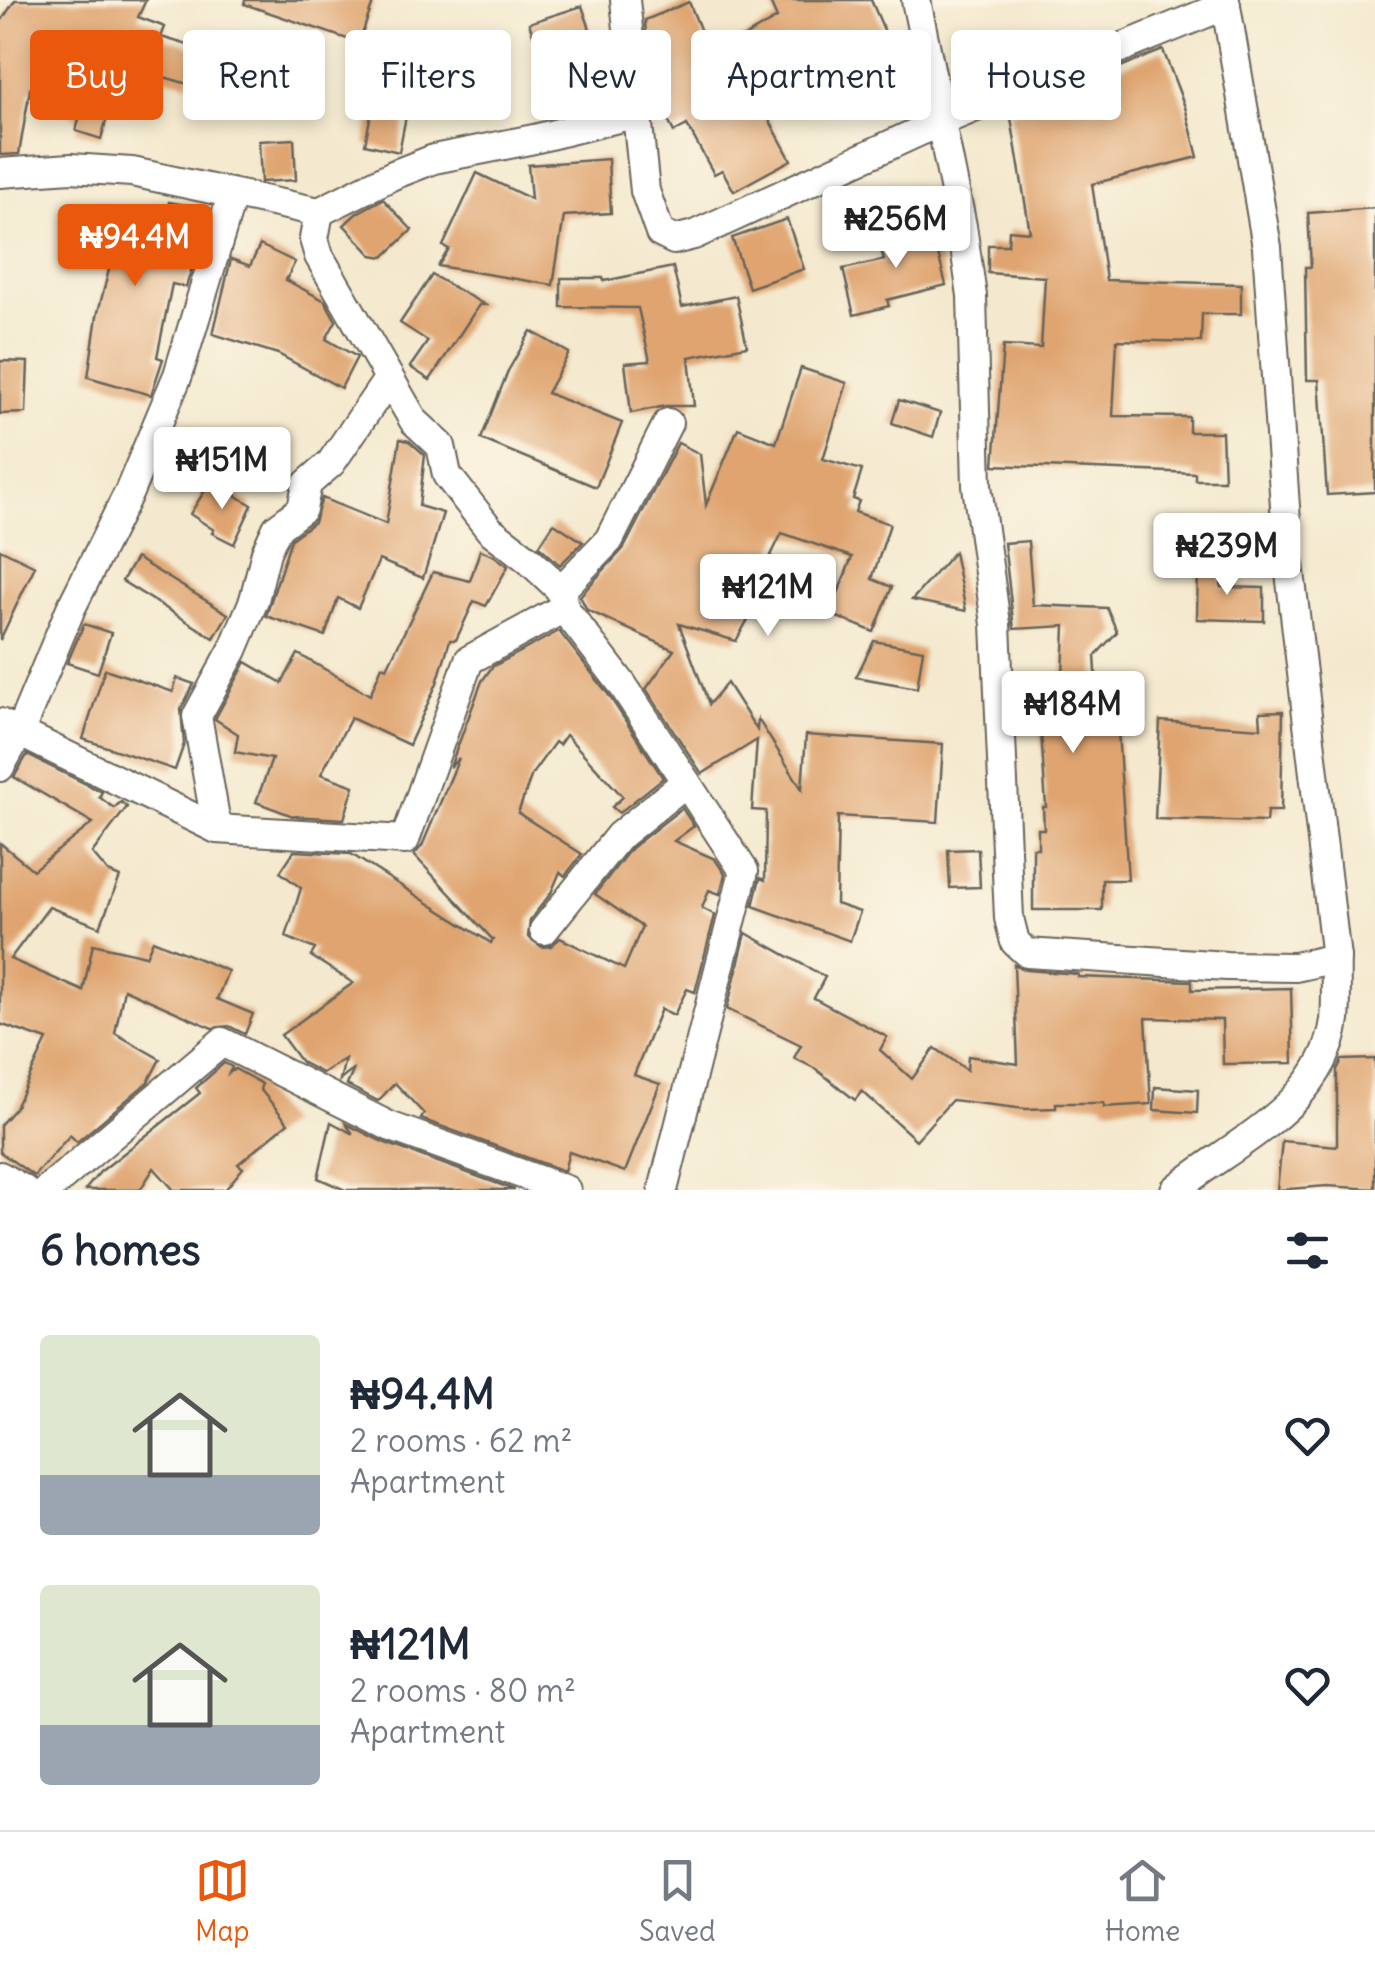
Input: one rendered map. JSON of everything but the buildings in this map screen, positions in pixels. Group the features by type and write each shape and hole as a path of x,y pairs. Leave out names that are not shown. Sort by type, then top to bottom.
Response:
{"street":[{"path":"624,0 628,30"},
{"path":"916,0 942,121 972,296 978,486 996,624 1006,872 1015,942 1027,953 1227,966 1295,968 1336,958"},
{"path":"639,120 645,191 660,233 674,240 694,235 942,121 1225,2 1267,247 1289,564 1336,958 1335,1022 1314,1075 1274,1119 1175,1190"},
{"path":"0,173 100,168 319,212 434,159 610,120"},
{"path":"0,767 10,728 129,492 178,375 232,196"},
{"path":"319,212 314,240 318,256 414,420 441,446 447,475 490,530 562,599 744,871 662,1190"},
{"path":"217,830 197,716 240,633 276,528 302,509 308,484 331,463 389,378"},
{"path":"10,728 217,830 405,840 470,660 562,599 609,540 668,422"},
{"path":"544,930 619,836 686,782"},
{"path":"47,1190 222,1042 389,1126 566,1190"},
{"path":"0,1176 24,1190"}]}
